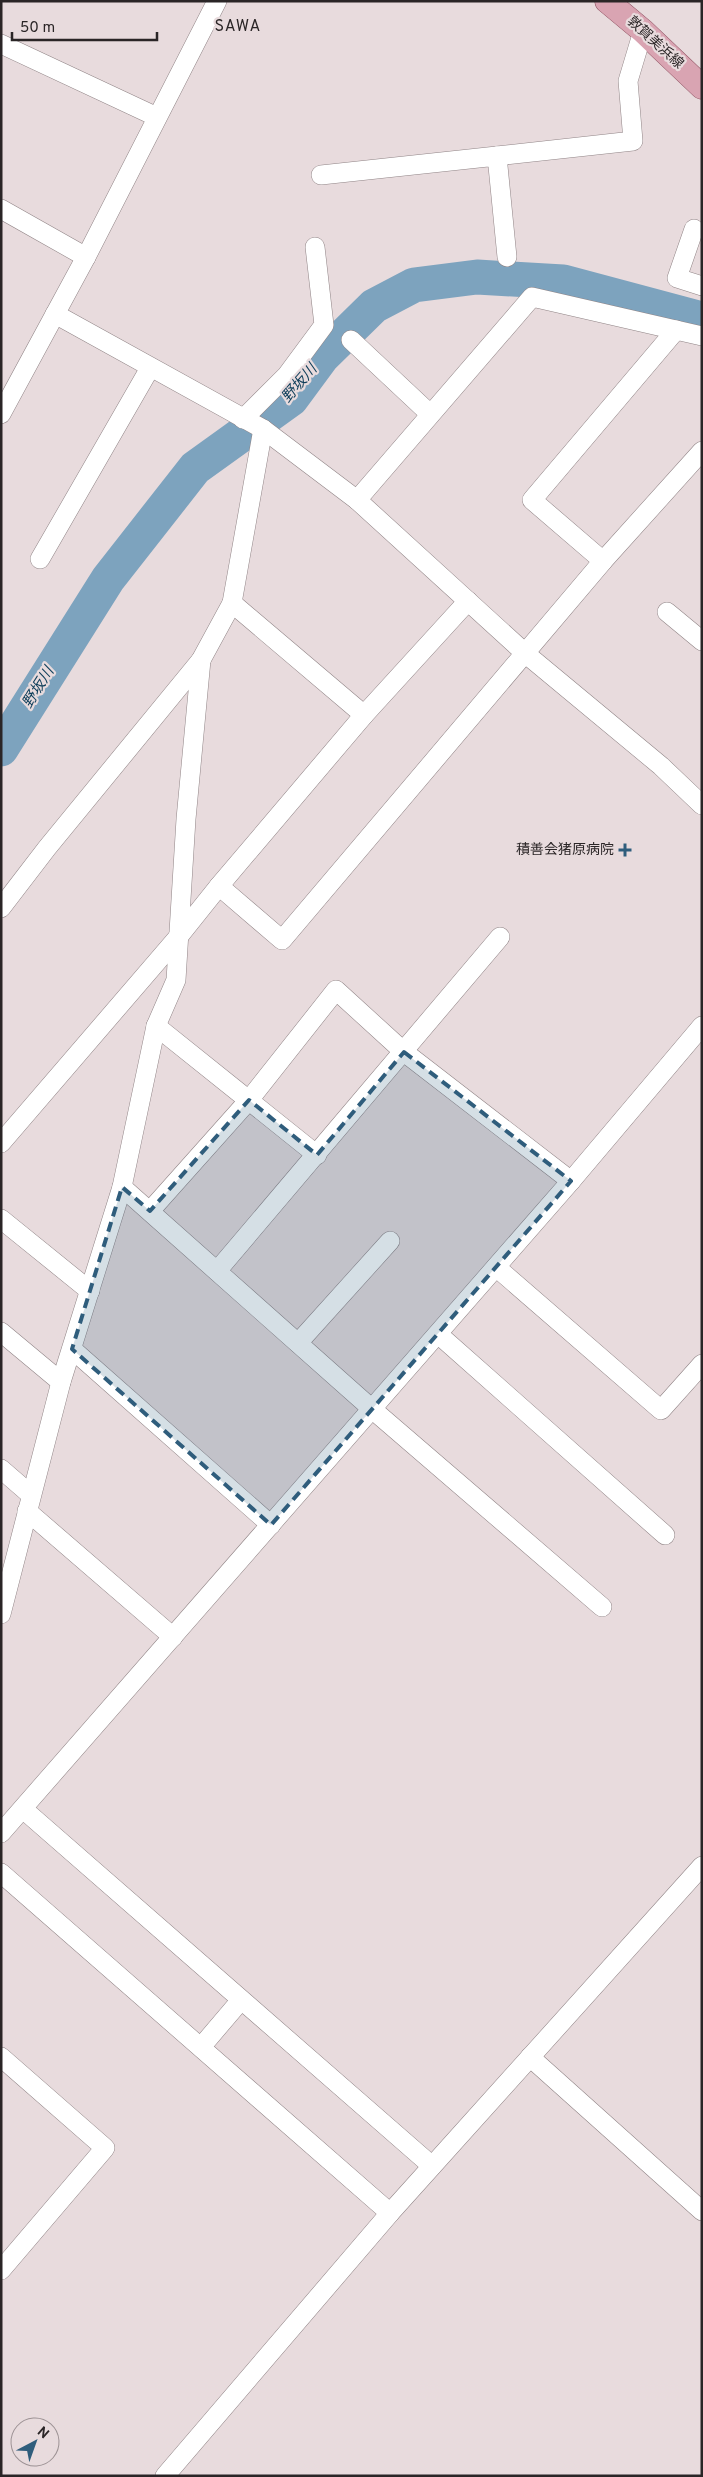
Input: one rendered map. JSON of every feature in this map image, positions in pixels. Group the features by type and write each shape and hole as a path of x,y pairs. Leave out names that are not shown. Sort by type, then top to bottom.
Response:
{"main road":[{"name":"敦賀美浜線","path":"607,1 643,31 702,87"}],"street":[{"path":"1,414 86,258 217,1"},
{"path":"320,175 633,141 628,81 643,31"},
{"path":"1,44 157,116"},
{"path":"497,156 507,257"},
{"path":"1,209 86,258"},
{"path":"694,229 677,278 702,286"},
{"path":"243,419 287,375 324,325 315,247"},
{"path":"357,500 532,297 702,336"},
{"path":"54,314 263,429 357,500 526,654 653,759 702,805"},
{"path":"603,561 532,500 676,330"},
{"path":"350,340 430,414"},
{"path":"40,559 150,368"},
{"path":"1,908 47,848 200,660 232,603 263,429"},
{"path":"219,886 282,940 603,561 699,459"},
{"path":"1,1143 180,936 219,886 364,715 468,601"},
{"path":"232,603 364,715"},
{"path":"667,612 702,640"},
{"path":"2,1604 62,1382 122,1187 156,1026 176,980 186,820 200,660"},
{"path":"217,1271 500,937"},
{"path":"150,1211 249,1100 336,990 404,1052 571,1181"},
{"path":"156,1026 317,1155"},
{"path":"1,1833 571,1181 702,1026"},
{"path":"122,1187 372,1409 602,1607"},
{"path":"1,1219 90,1291"},
{"path":"298,1343 390,1241"},
{"path":"496,1266 661,1410 702,1364"},
{"path":"1,1332 62,1382"},
{"path":"438,1334 665,1535"},
{"path":"72,1348 271,1524"},
{"path":"1,1469 29,1503 173,1637"},
{"path":"22,1809 432,2166"},
{"path":"164,2476 390,2213 702,1866"},
{"path":"1,1872 390,2213"},
{"path":"201,2048 241,2000"},
{"path":"530,2057 702,2211"},
{"path":"1,2058 105,2148 1,2270"}],"highlighted area":[{"path":"404,1052 571,1181 271,1525 72,1349 122,1187 150,1211 249,1100 317,1155"}],"waterway":[{"name":"野坂川","path":"1,749 108,579 195,468 291,399 322,357 374,306 414,285 477,277 563,282 702,319"}],"place":[{"name":"積善会猪原病院","path":"625,850"}],"district":[{"name":"SAWA","path":"238,27"}]}
